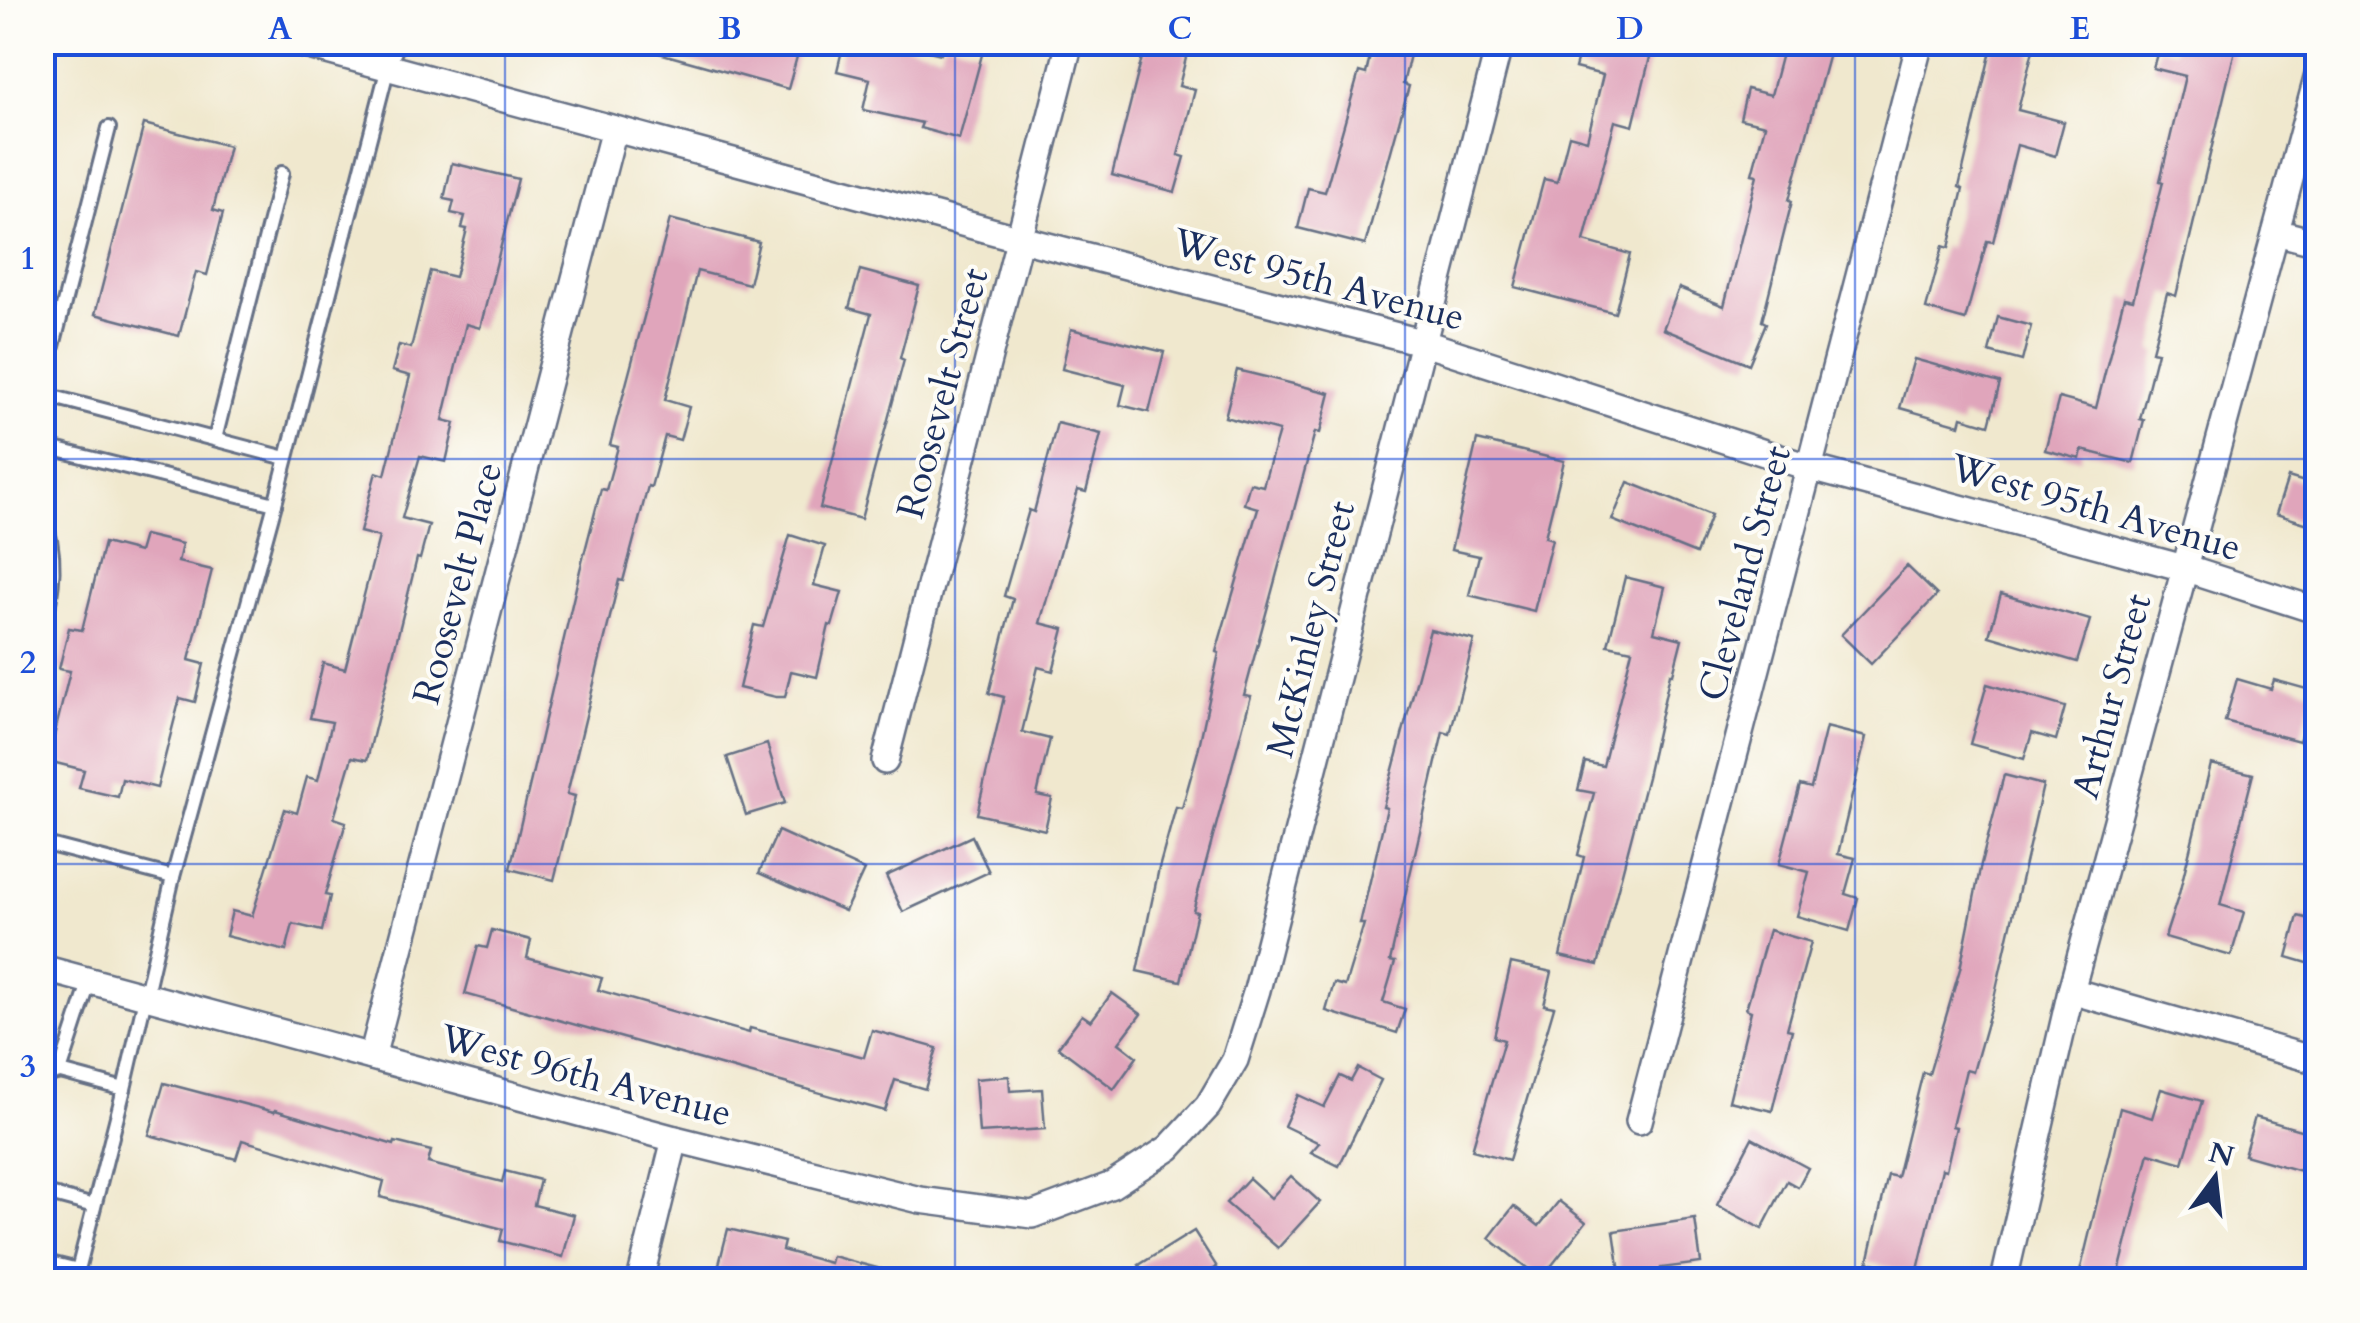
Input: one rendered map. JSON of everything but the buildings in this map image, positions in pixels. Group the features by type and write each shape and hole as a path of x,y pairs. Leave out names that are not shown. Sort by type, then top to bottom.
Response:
{"street":[{"name":"West 95th Avenue","path":"294,42 322,46 1021,239 1421,342 1811,468 2184,568 2318,611"},
{"name":"Roosevelt Street","path":"884,761 1070,42"},
{"name":"McKinley Street","path":"1112,1185 1169,1148 1208,1106 1235,1060 1257,990 1500,42"},
{"name":"Cleveland Street","path":"1639,1121 1920,42"},
{"name":"Arthur Street","path":"2004,1280 2071,991 2318,76"},
{"name":"Roosevelt Place","path":"372,1057 614,129"},
{"path":"2276,232 2318,243"},
{"name":"West 96th Avenue","path":"42,968 146,993 674,1139 920,1200 1032,1215 1112,1185"},
{"path":"2071,991 2318,1060"},
{"path":"640,1280 674,1139"}],"lane":[{"path":"42,1261 76,1275 173,876 275,504 388,67 399,42"},
{"path":"109,128 42,392 286,458"},
{"path":"216,439 282,173"},
{"path":"42,446 275,504"},
{"path":"42,511 52,537 55,574 42,633"},
{"path":"42,843 173,876"},
{"path":"60,1072 90,980"},
{"path":"42,1067 124,1090"},
{"path":"42,1077 60,1072"},
{"path":"42,1192 94,1206"}]}
